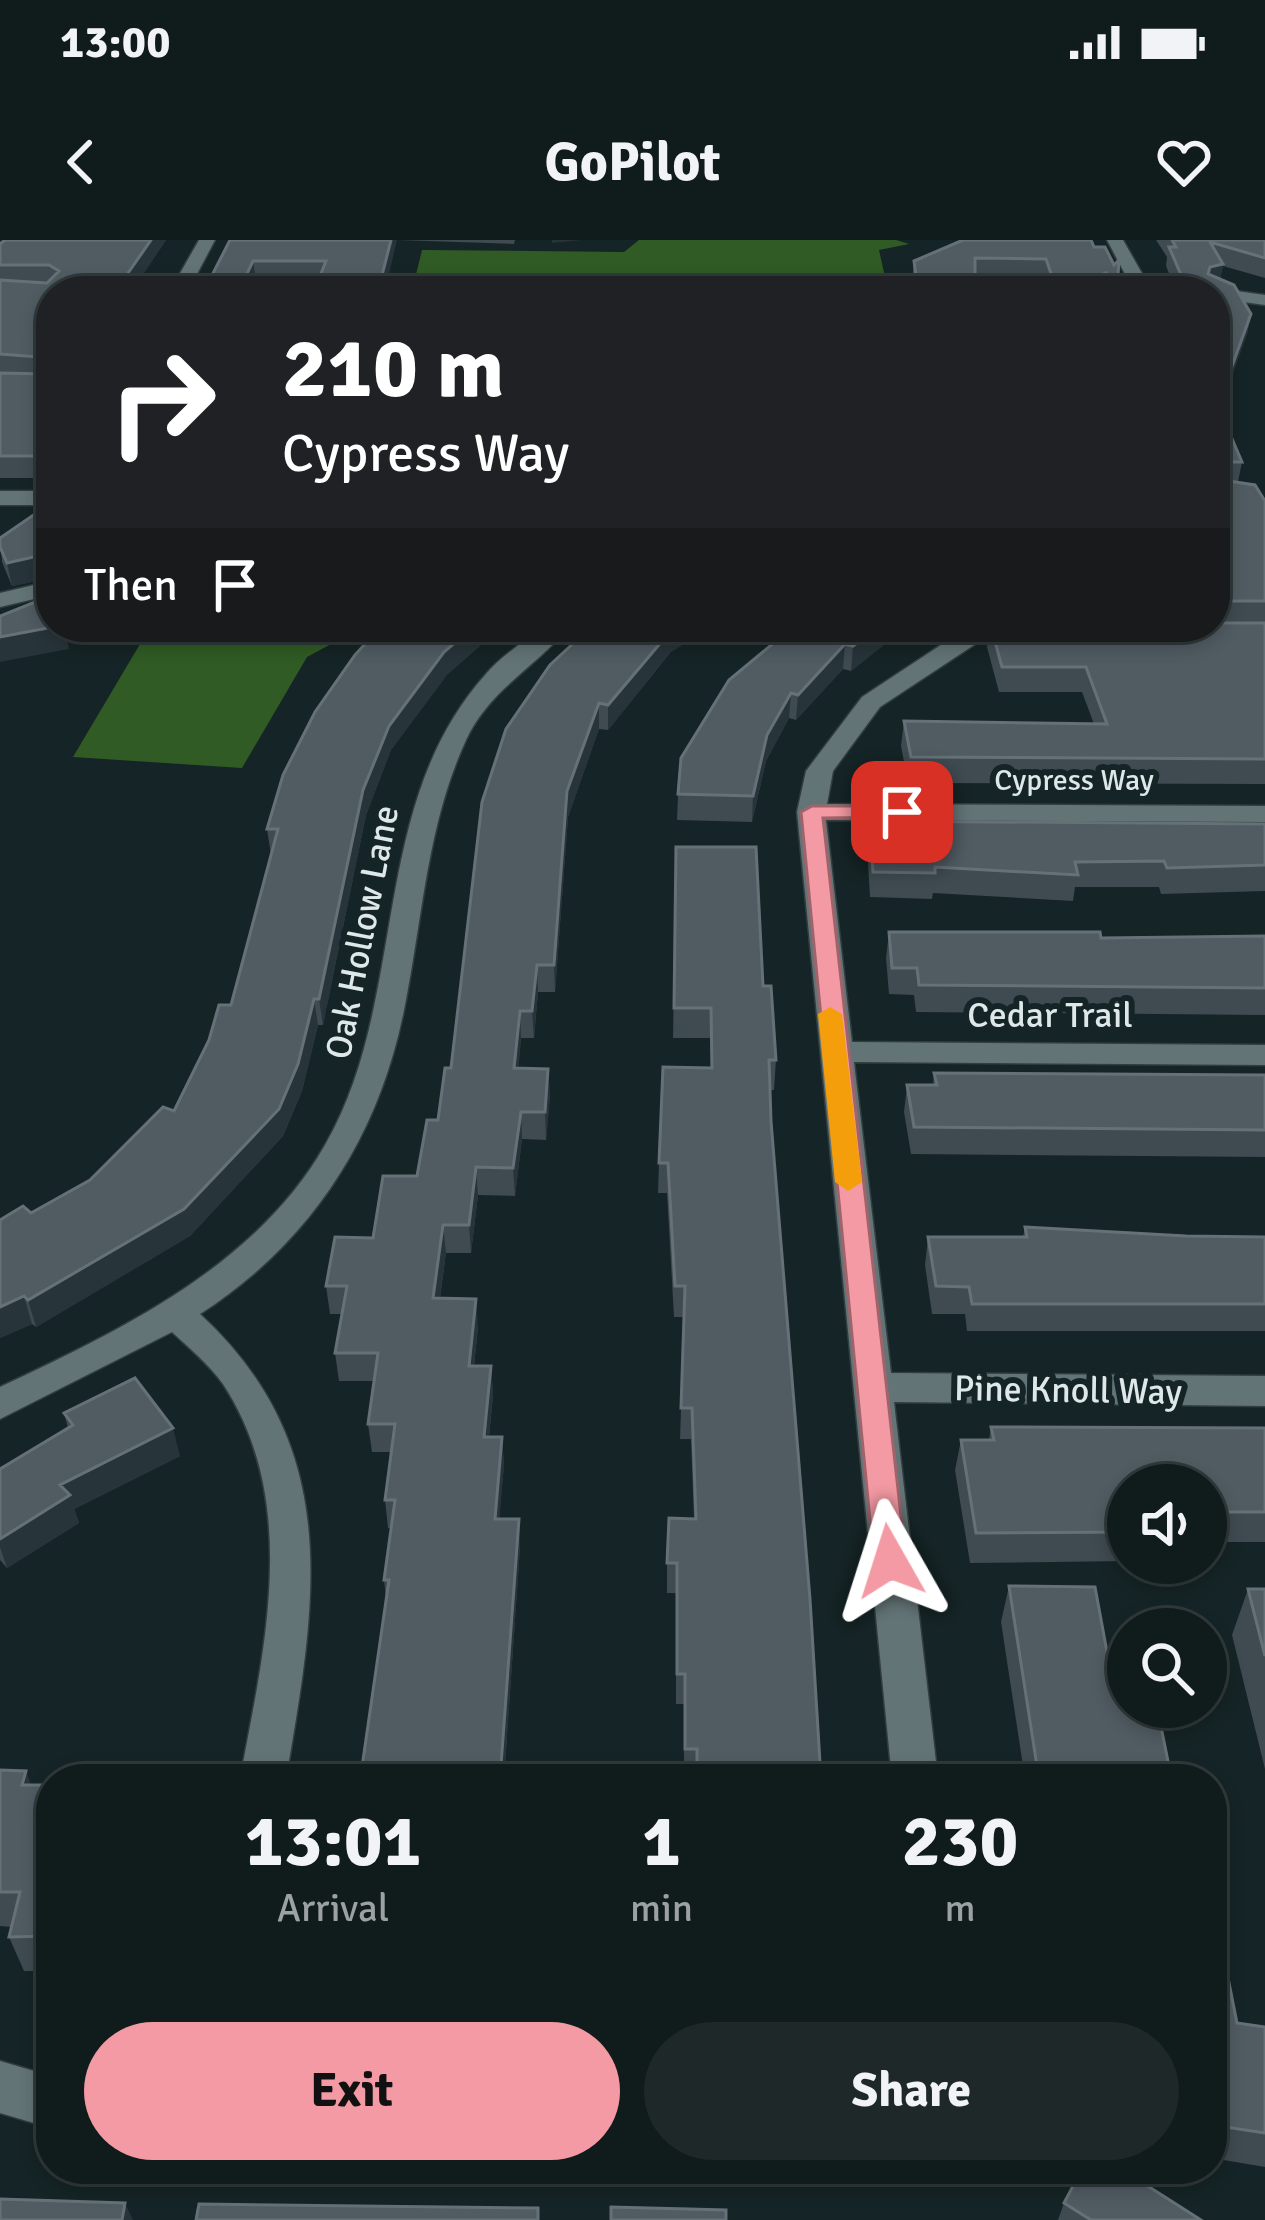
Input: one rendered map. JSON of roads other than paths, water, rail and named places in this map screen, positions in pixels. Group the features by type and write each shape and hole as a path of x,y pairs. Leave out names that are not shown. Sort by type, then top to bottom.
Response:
{"street":[{"path":"187,276 207,240"},
{"path":"1115,240 1135,276"},
{"path":"0,498 36,498"},
{"path":"0,601 36,592"},
{"name":"Oak Hollow Lane","path":"0,1405 177,1314 246,1258 306,1199 342,1147 367,1096 386,1031 419,828 435,766 497,679 540,642"},
{"path":"913,1764 812,812 820,771 871,702 962,642"},
{"name":"Cypress Way","path":"812,812 1265,814"},
{"name":"Cedar Trail","path":"834,1052 1265,1055"},
{"path":"177,1314 240,1378 269,1441 292,1517 296,1586 265,1764"},
{"name":"Pine Knoll Way","path":"871,1387 1265,1391"},
{"path":"0,2087 36,2098"}]}
